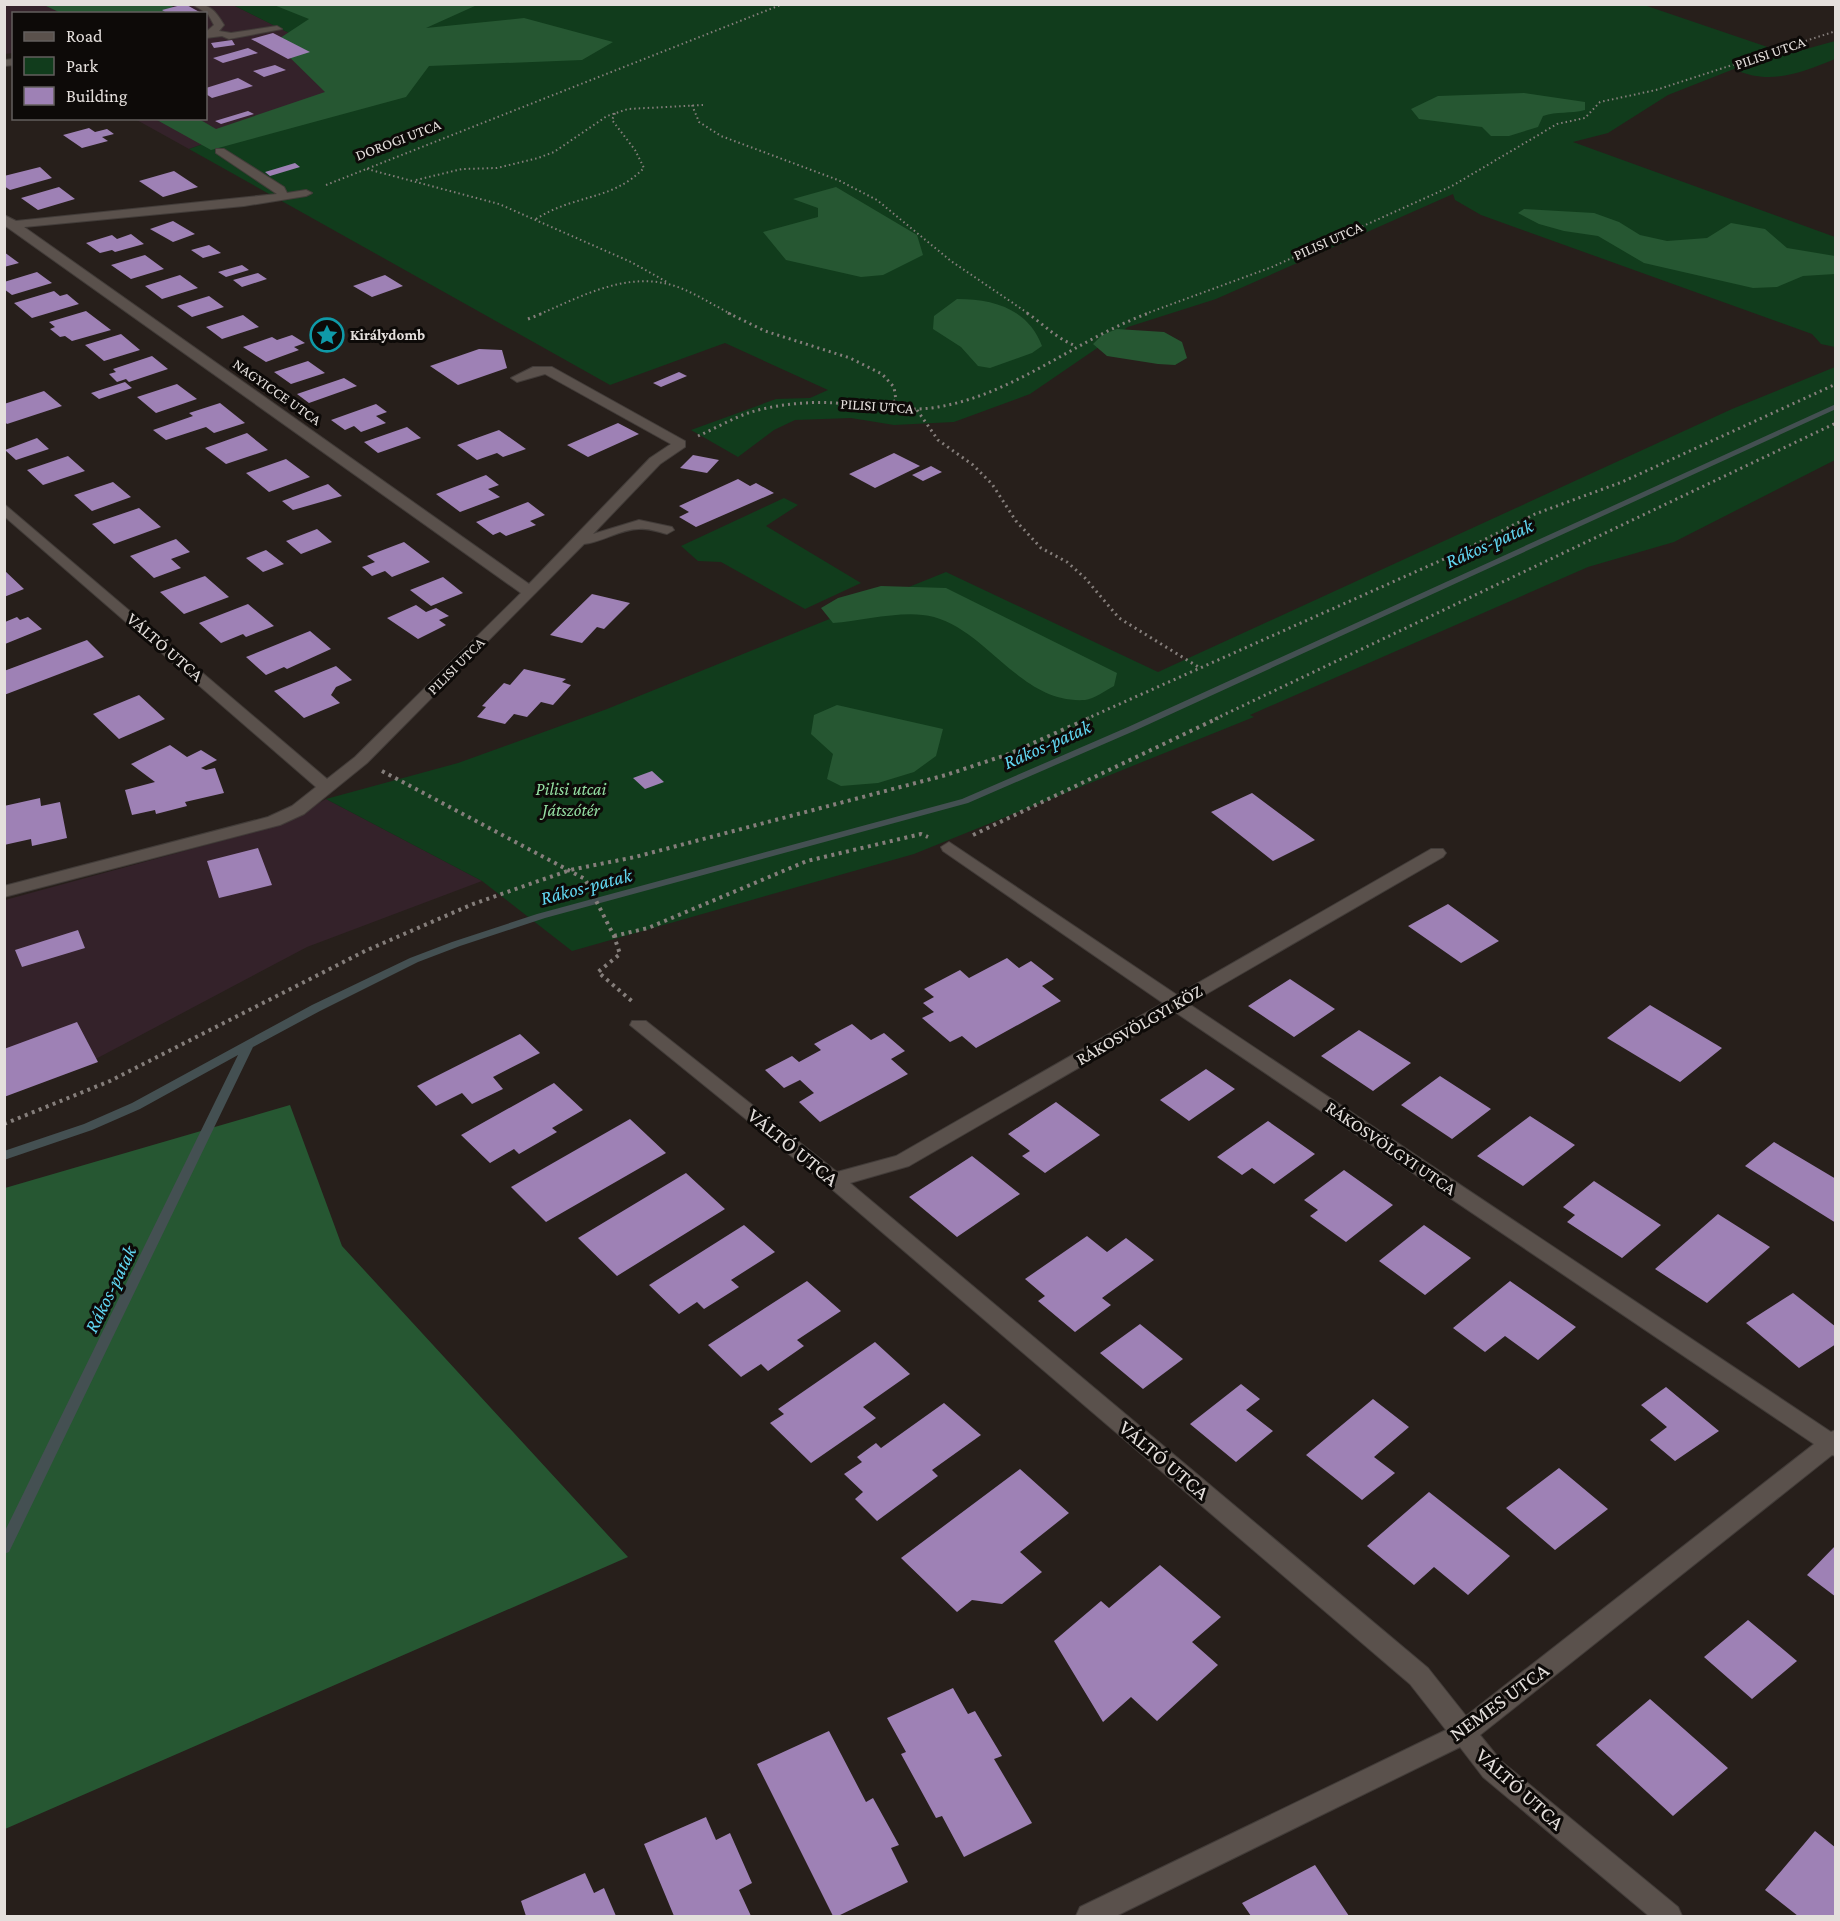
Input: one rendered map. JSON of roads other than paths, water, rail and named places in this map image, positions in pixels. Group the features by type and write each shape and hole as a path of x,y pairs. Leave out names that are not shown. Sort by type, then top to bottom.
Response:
{"street":[{"path":"196,4 212,12 219,25 208,35"},
{"path":"208,35 224,33 229,36 277,29"},
{"path":"220,151 280,189 284,197"},
{"path":"7,223 306,193"},
{"name":"NAGYICCE UTCA","path":"7,223 531,592"},
{"name":"PILISI UTCA","path":"4,892 274,821 298,810 362,760 531,592 654,461 680,444 666,434 547,370 538,370 517,378"},
{"name":"VÁLTÓ UTCA","path":"4,508 326,787"},
{"path":"579,540 593,540 630,523 647,523 668,530"},
{"name":"RÁKOSVÖLGYI UTCA","path":"949,847 1177,1004 1834,1443"},
{"name":"RÁKOSVÖLGYI KÖZ","path":"834,1180 902,1161 1437,853"},
{"name":"VÁLTÓ UTCA","path":"639,1025 834,1180 1419,1676 1462,1734 1492,1769 1669,1917"},
{"name":"NEMES UTCA","path":"1089,1917 1462,1734 1834,1443"}],"waterway":[{"name":"Rákos-patak","path":"4,1156 88,1127 136,1106 316,1008 414,960 456,944 541,916 965,801 1131,729 1836,406"},
{"name":"Rákos-patak","path":"4,1548 248,1046"}],"place":[{"name":"Királydomb","path":"327,335"}],"park label":[{"name":"Pilisi utcai Játszótér","path":"571,799"}]}
